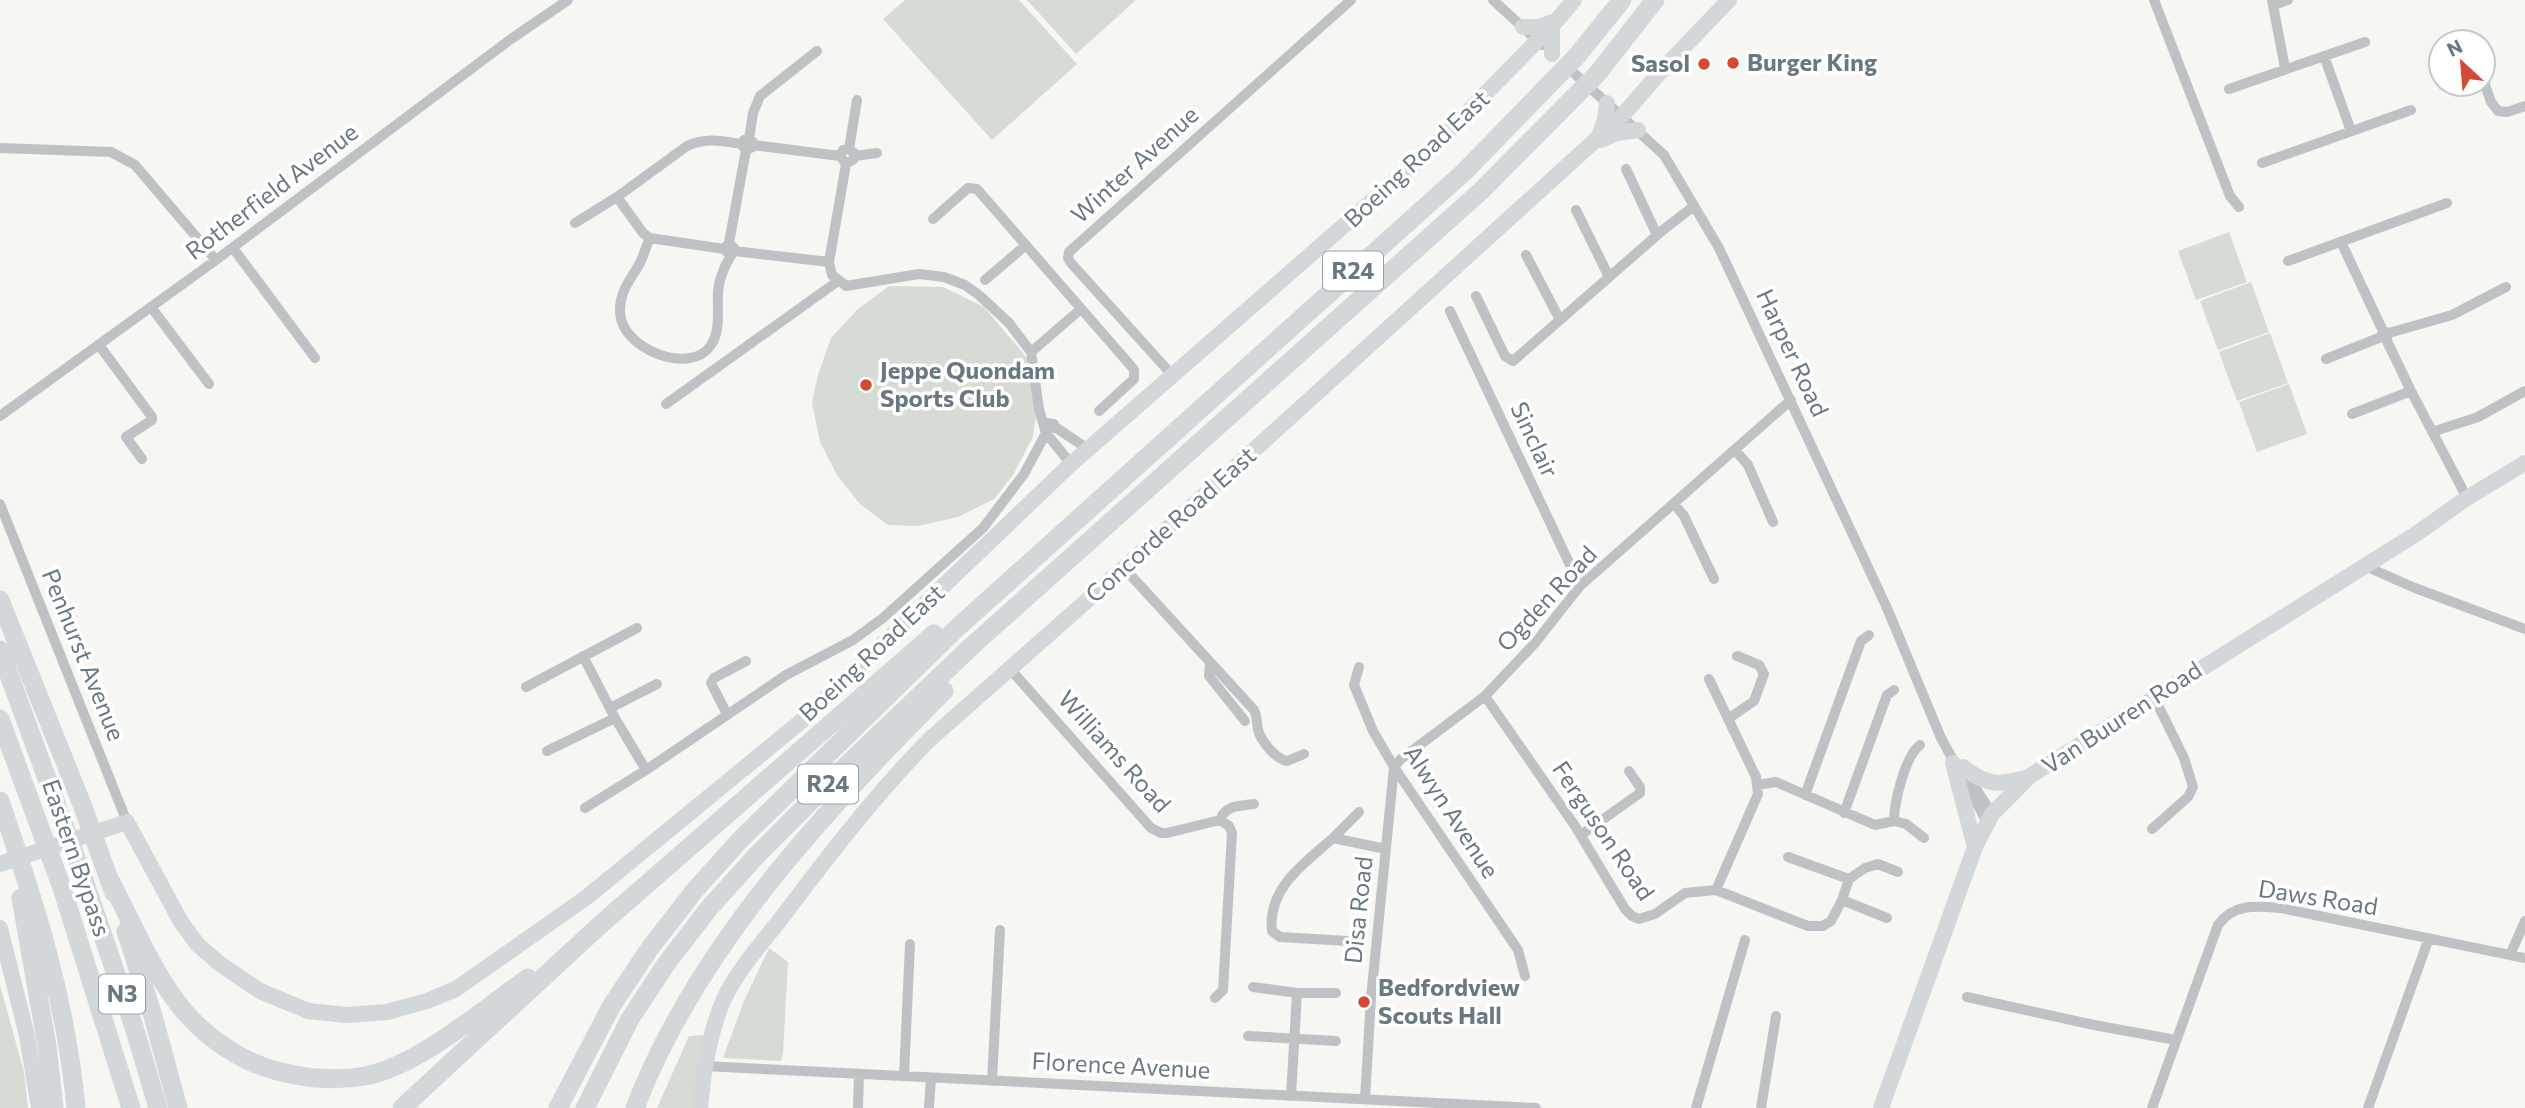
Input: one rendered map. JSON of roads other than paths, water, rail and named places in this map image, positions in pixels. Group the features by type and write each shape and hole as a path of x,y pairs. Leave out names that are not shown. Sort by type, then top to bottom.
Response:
{"highway":[{"name":"R24","path":"558,1108 612,1005 650,948 695,890 740,841 938,647 1464,172 1576,57 1622,0"},
{"name":"R24","path":"585,1108 630,1019 666,964 710,907 758,854 974,644 1481,191 1598,73 1655,0"},
{"path":"638,1102 662,1044 684,1007 741,920 785,862 878,756 1128,508"},
{"path":"402,1108 600,925 948,622 1069,526"},
{"path":"0,600 109,877 153,1016 178,1108"},
{"name":"Eastern Bypass","path":"0,650 85,880 158,1108"},
{"name":"Eastern Bypass","path":"0,719 62,888 131,1108"},
{"path":"0,801 4,832 27,900 51,958 62,1005 76,1108"},
{"path":"109,877 163,982 182,1010 206,1034 255,1064 305,1078 367,1076 425,1050 600,925"},
{"path":"27,900 54,1108"}],"main road":[{"name":"Boeing Road East","path":"127,822 181,922 198,945 220,964 260,991 309,1011 347,1015 387,1012 427,1001 456,989 587,897 804,719 1071,464 1428,152 1555,23 1574,0"},
{"name":"Concorde Road East","path":"700,1108 704,1066 724,999 744,967 813,876 902,768 929,740 1011,670 1622,116 1725,2"},
{"path":"1523,27 1555,23 1552,55 1524,55"},
{"path":"1640,94 1640,131 1617,133 1595,141 1605,120 1607,103 1640,94"},
{"name":"Van Buuren Road","path":"1881,1108 1975,847 1989,818 2030,776 2525,463"},
{"path":"1958,765 1979,779 1993,783 2014,782 2030,776"},
{"path":"1958,765 1975,847"},
{"path":"0,864 127,822"},
{"path":"0,928 27,1037 39,1108"},
{"path":"1892,1078 1896,1108"}],"street":[{"name":"Rotherfield Avenue","path":"0,416 233,248 511,39 568,0"},
{"name":"Winter Avenue","path":"1172,376 1071,263 1069,252 1351,0"},
{"name":"Harper Road","path":"1493,0 1664,155 1718,248 1887,608 1940,731 1989,818"},
{"path":"2154,0 2230,196 2239,207"},
{"path":"2285,68 2273,3 2288,0"},
{"path":"2229,89 2365,41"},
{"path":"650,238 625,287 619,309 621,320 636,343 659,355 697,356 712,345 717,328 718,290 729,249 753,113 760,96 817,51"},
{"path":"2324,56 2351,131"},
{"path":"2490,98 2498,111 2507,112 2525,106"},
{"path":"857,100 829,262 832,275 846,286 909,275 944,277 965,285 979,295 1009,323 1031,352 1039,409 1071,464"},
{"path":"2262,163 2411,110"},
{"path":"575,223 617,197 694,142 718,140 847,156 877,153"},
{"path":"0,148 111,152 121,156 135,165 216,260"},
{"path":"1626,169 1657,235"},
{"path":"933,219 968,188 977,189 1134,370 1134,379 1129,385 1098,411"},
{"path":"617,197 643,233 650,238 829,262"},
{"path":"2288,261 2447,203"},
{"path":"1476,296 1505,356 1510,361 1516,360 1657,235 1694,206"},
{"path":"1576,210 1609,277"},
{"path":"2341,242 2411,391 2467,498"},
{"path":"985,280 1026,246"},
{"path":"233,248 315,358"},
{"path":"1526,255 1560,320"},
{"path":"666,404 838,281"},
{"path":"2326,359 2385,335 2452,315 2506,287"},
{"path":"151,307 209,384"},
{"path":"1031,352 1081,309"},
{"name":"Sinclair","path":"1450,311 1580,586"},
{"path":"99,345 152,417 152,420 126,437 142,459"},
{"path":"2352,414 2411,391"},
{"path":"2432,432 2478,417 2525,391"},
{"name":"Ogden Road","path":"1394,767 1485,696 1535,643 1580,586 1791,400"},
{"path":"1047,426 1088,449"},
{"path":"585,808 786,675 853,640 902,602 995,514 1024,474 1047,426"},
{"path":"1735,450 1748,465 1773,522"},
{"name":"Penhurst Avenue","path":"0,504 127,822"},
{"path":"1674,504 1684,516 1714,579"},
{"path":"2365,566 2415,589 2525,629"},
{"path":"1124,568 1254,710 1258,718 1258,731 1276,755 1287,761 1304,754"},
{"path":"526,687 637,628"},
{"path":"1805,795 1861,641 1869,635"},
{"path":"583,656 612,713 646,770"},
{"path":"1728,719 1754,701 1764,674 1759,665 1737,656"},
{"path":"727,714 711,683 714,678 746,661"},
{"path":"1210,663 1209,676 1245,721"},
{"name":"Alwyn Avenue","path":"1359,667 1354,685 1373,731 1394,767 1518,950 1525,976"},
{"name":"Williams Road","path":"1011,670 1152,828 1161,833 1220,820 1223,813 1233,807 1254,804"},
{"path":"1709,679 1758,785 1755,802 1716,890 1808,926 1826,925 1835,915 1849,880 1872,864 1898,872"},
{"path":"547,751 657,684"},
{"path":"1844,813 1887,695 1894,690"},
{"name":"Ferguson Road","path":"1485,696 1581,835 1625,909 1635,918 1646,918 1655,914 1685,893 1716,890"},
{"path":"2152,829 2188,797 2193,787 2185,758 2154,697"},
{"path":"1894,821 1895,802 1913,751 1920,745"},
{"name":"Disa Road","path":"1364,1099 1371,998 1394,767"},
{"path":"1581,835 1640,793 1640,787 1629,771"},
{"path":"1758,785 1776,782 1875,825 1894,821 1906,824 1924,838"},
{"path":"1348,941 1280,937 1272,931 1273,911 1279,891 1290,876 1359,812"},
{"path":"1215,998 1223,990 1232,833 1227,823 1220,820"},
{"path":"1333,838 1386,849"},
{"path":"1788,858 1849,880"},
{"path":"1842,900 1887,918"},
{"name":"Daws Road","path":"2152,1108 2218,925 2226,915 2238,908 2281,908 2525,958"},
{"path":"2510,955 2525,921"},
{"path":"992,1081 1000,930"},
{"path":"2368,1108 2429,939"},
{"path":"1696,1108 1745,940"},
{"path":"904,1076 910,944"},
{"path":"1253,987 1297,993 1336,993"},
{"path":"1291,1096 1297,993"},
{"path":"1967,997 2176,1040"},
{"path":"1761,1108 1776,1016"},
{"path":"1248,1036 1336,1041"},
{"name":"Florence Avenue","path":"704,1066 1536,1108"},
{"path":"858,1108 859,1074"},
{"path":"929,1108 931,1077"}],"place":[{"name":"Burger King","path":"1733,63"},
{"name":"Sasol","path":"1704,64"},
{"name":"Jeppe Quondam Sports Club","path":"866,385"},
{"name":"Bedfordview Scouts Hall","path":"1364,1002"}]}
